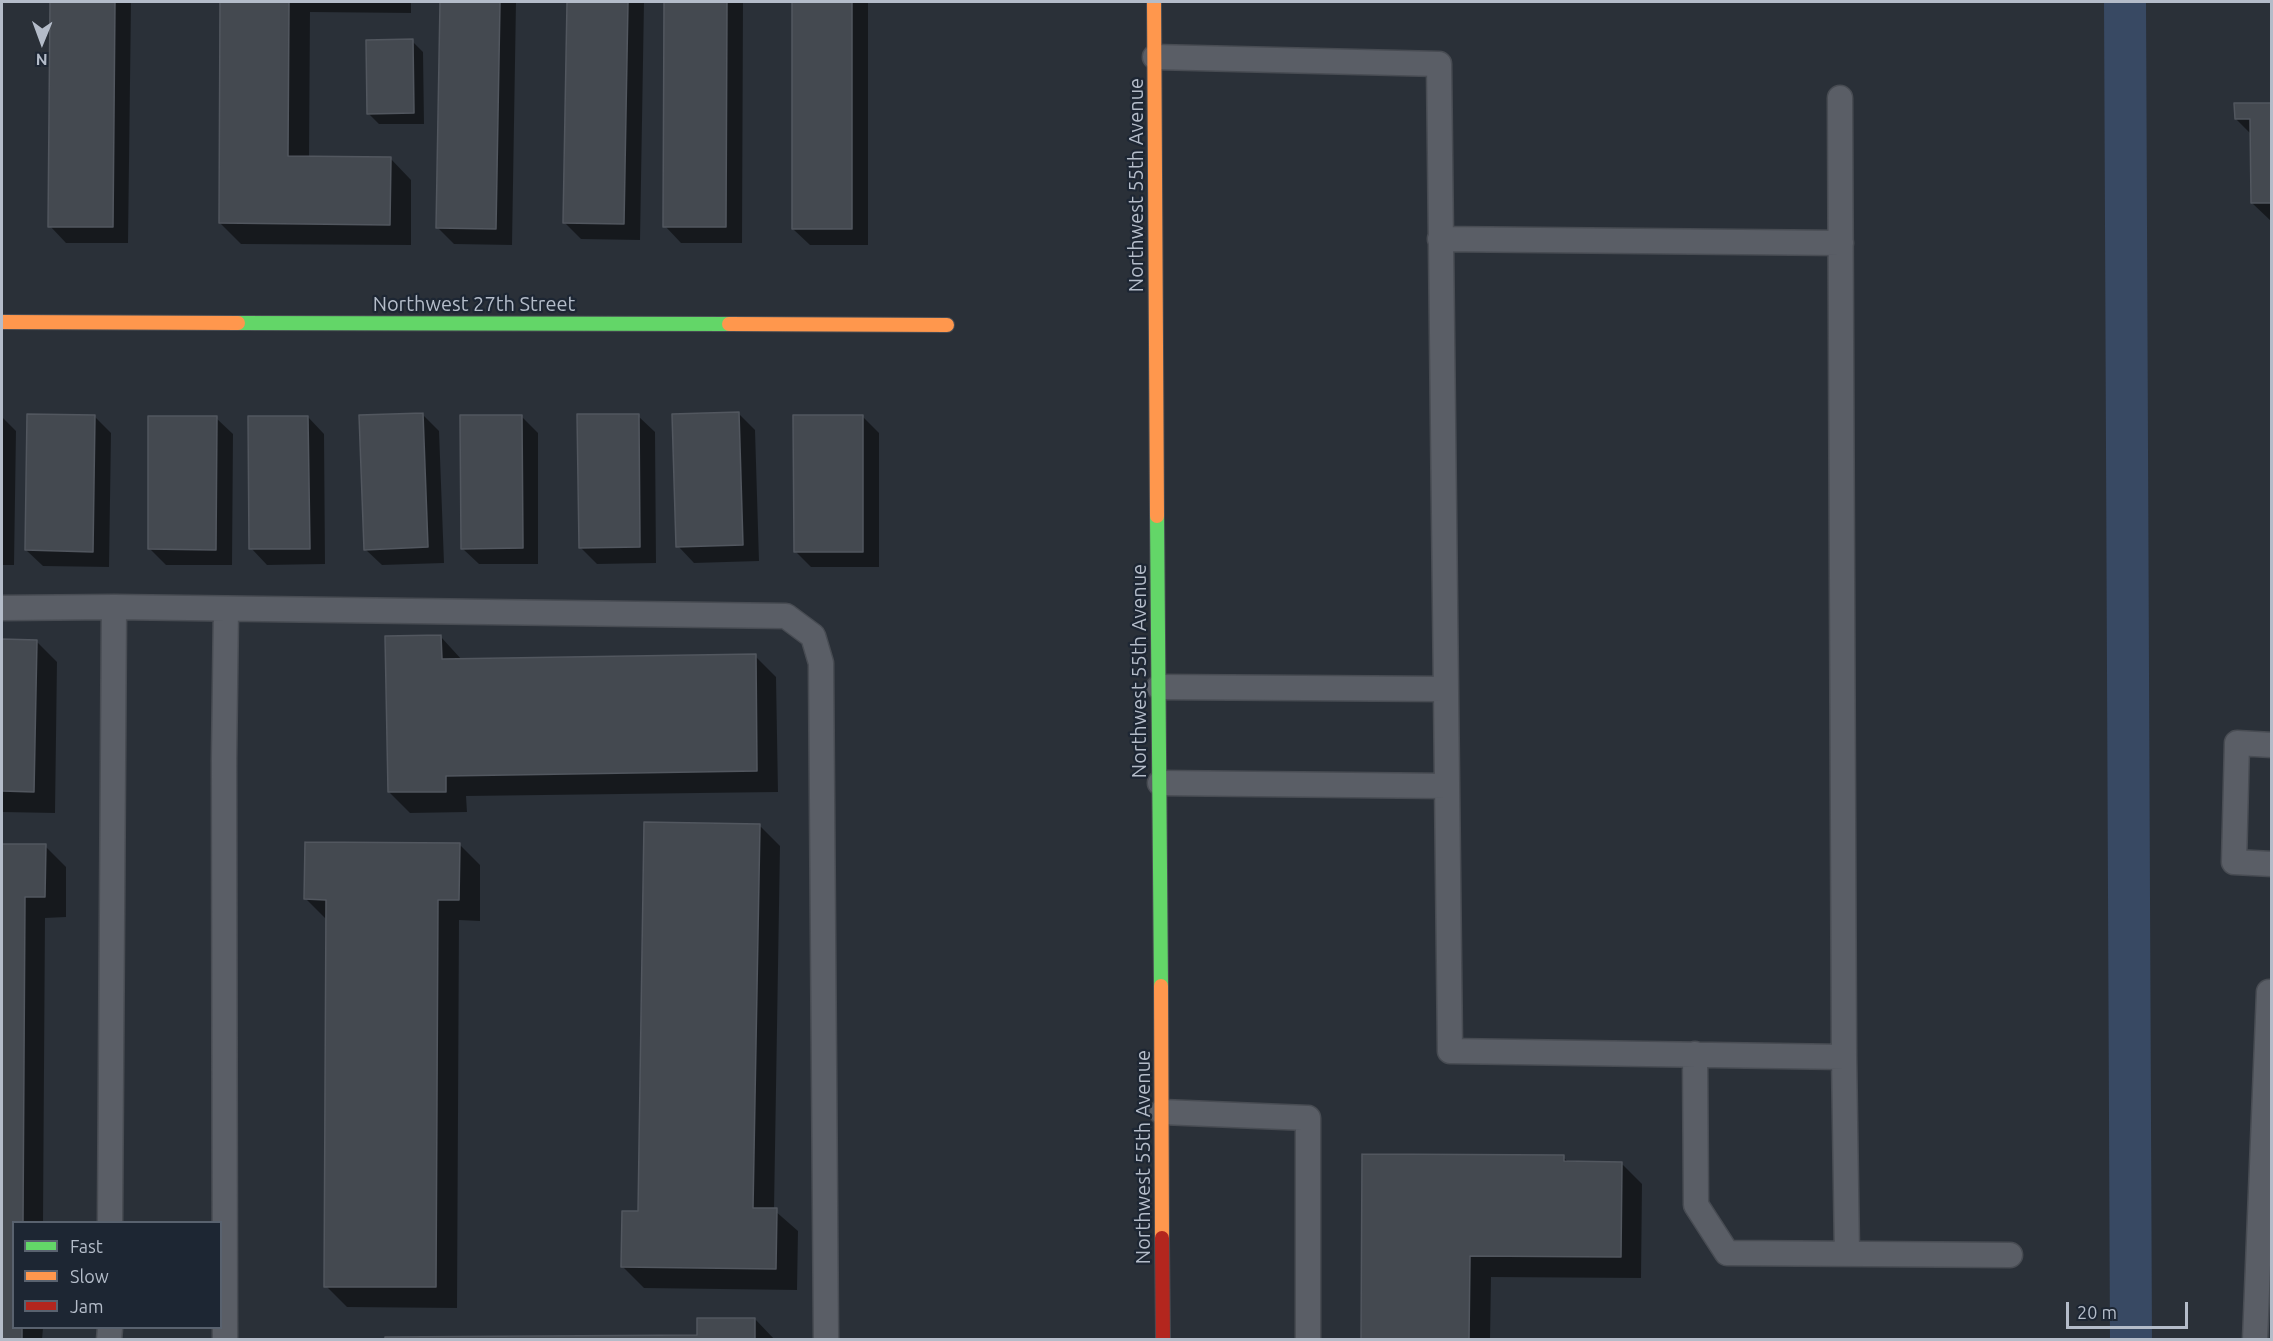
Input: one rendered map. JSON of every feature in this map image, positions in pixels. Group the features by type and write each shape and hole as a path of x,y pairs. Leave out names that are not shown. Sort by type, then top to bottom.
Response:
{"street":[{"name":"Northwest 55th Avenue","path":"1154,2 1163,1340"},
{"name":"Northwest 27th Street","path":"2,322 947,325"}],"lane":[{"path":"1155,57 1439,64 1449,1052 1844,1057"},
{"path":"1840,98 1844,1057 1847,1254"},
{"path":"1440,239 1841,243"},
{"path":"110,1221 114,607"},
{"path":"2,608 114,607 786,616 813,636 821,663 826,1340"},
{"path":"225,1340 226,609"},
{"path":"1159,687 1445,689"},
{"path":"2271,745 2237,743 2234,862 2271,864"},
{"path":"1160,783 1446,786"},
{"path":"2255,1340 2269,992 2271,992"},
{"path":"1695,1054 1696,1205 1727,1253 2010,1255"},
{"path":"1162,1112 1308,1118 1308,1340"}],"building":[{"path":"50,2 115,2 113,227 48,227"},
{"path":"220,2 289,2 288,156 391,157 390,225 219,223"},
{"path":"440,2 500,2 496,229 436,228"},
{"path":"567,2 628,2 624,224 563,223"},
{"path":"664,2 727,2 726,227 663,227"},
{"path":"792,2 852,2 852,229 792,229"},
{"path":"413,39 414,113 367,114 366,40"},
{"path":"2234,103 2272,103 2272,203 2251,203 2250,119 2235,119"},
{"path":"739,412 743,545 676,547 672,414"},
{"path":"423,413 428,547 364,550 359,415"},
{"path":"27,414 95,415 93,552 25,550"},
{"path":"577,414 639,414 640,547 579,548"},
{"path":"460,415 522,415 523,548 461,549"},
{"path":"793,415 863,415 863,552 794,552"},
{"path":"148,416 217,416 216,550 148,549"},
{"path":"248,416 308,416 310,549 249,549"},
{"path":"441,635 442,659 756,654 757,771 446,776 446,792 388,792 385,636"},
{"path":"2,639 37,640 34,792 2,791"},
{"path":"644,822 760,824 753,1208 777,1208 776,1269 621,1267 622,1211 638,1211"},
{"path":"305,842 460,843 459,900 438,900 436,1287 324,1287 326,900 304,899"},
{"path":"2,844 46,844 45,897 25,897 23,1221 12,1221 12,1329 22,1329 22,1340 2,1340"},
{"path":"1362,1154 1564,1155 1564,1161 1622,1162 1621,1257 1470,1256 1469,1340 1361,1340"},
{"path":"697,1318 755,1318 755,1340 385,1340 385,1337 697,1335"}],"waterway":[{"path":"2125,2 2131,1340"}],"traffic: fast":[{"path":"238,323 729,324"},
{"path":"1157,516 1161,986"}],"traffic: slow":[{"path":"1154,2 1157,516"},
{"path":"2,322 238,323"},
{"path":"729,324 947,325"},
{"path":"1161,986 1162,1238"}],"traffic: jam":[{"path":"1162,1238 1163,1340"}]}
